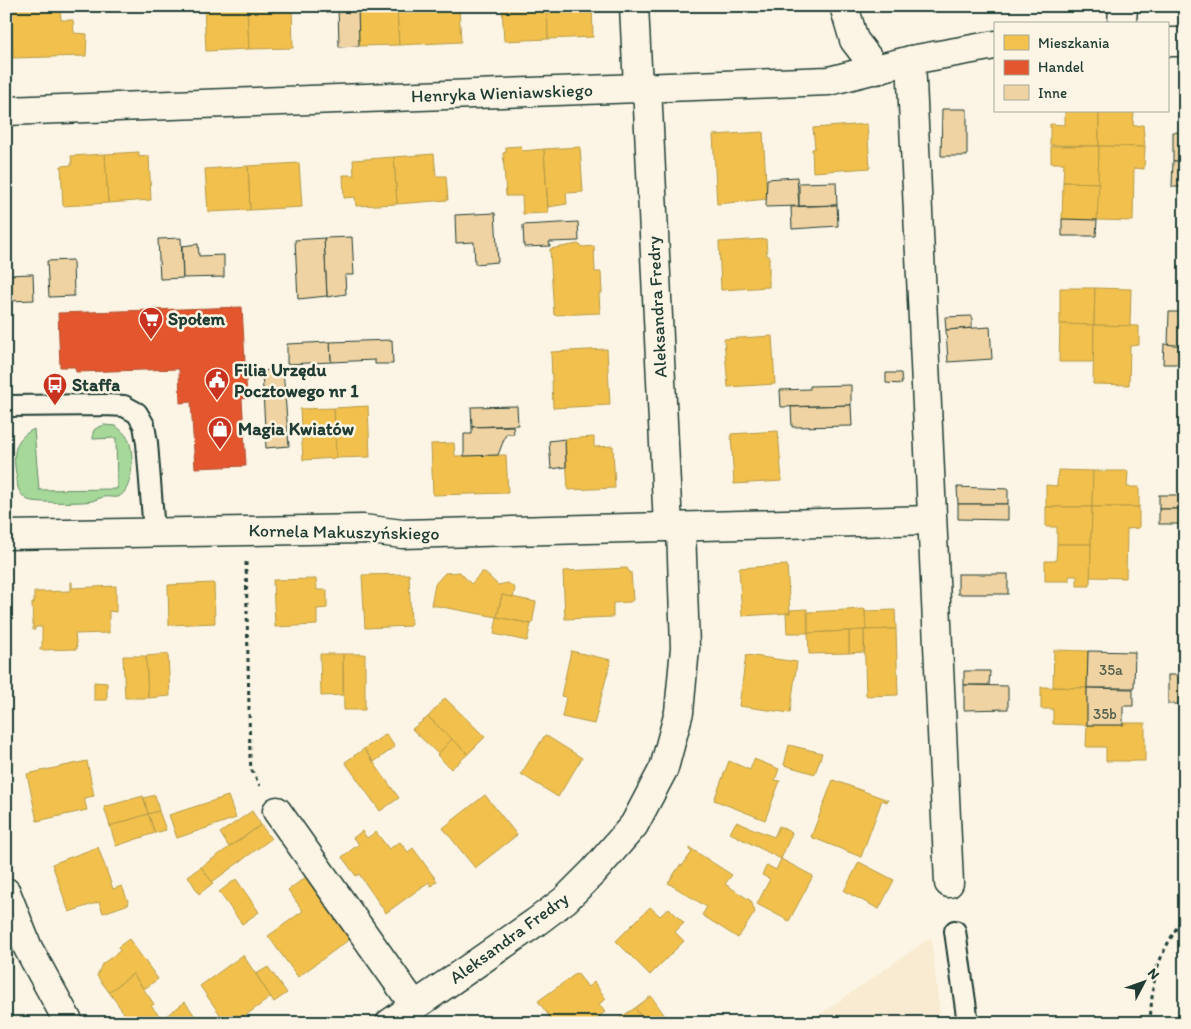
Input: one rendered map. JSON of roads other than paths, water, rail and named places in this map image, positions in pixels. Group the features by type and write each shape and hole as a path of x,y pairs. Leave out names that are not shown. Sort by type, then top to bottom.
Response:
{"street":[{"name":"Aleksandra Fredry","path":"390,1023 536,922 565,900 594,871 634,825 664,768 679,712 685,648 674,527 642,87 634,6"},
{"path":"844,6 854,40 877,70"},
{"path":"1122,6 1122,22"},
{"path":"1168,42 1185,42"},
{"name":"Henryka Wieniawskiego","path":"6,111 829,81 911,60 994,45"},
{"path":"911,60 949,883"},
{"name":"Kornela Makuszyńskiego","path":"6,535 363,529 402,534 931,520"},
{"path":"277,811 414,1005"},
{"path":"6,892 28,948 69,1023"}],"lane":[{"path":"6,406 106,405 124,406 137,413 144,425 148,443 154,532"},
{"path":"955,930 968,1023"}],"place":[{"name":"Społem","path":"151,340"},
{"name":"Filia Urzędu Pocztowego nr 1","path":"217,401"},
{"name":"Staffa","path":"55,406"},
{"name":"Magia Kwiatów","path":"220,450"}]}
